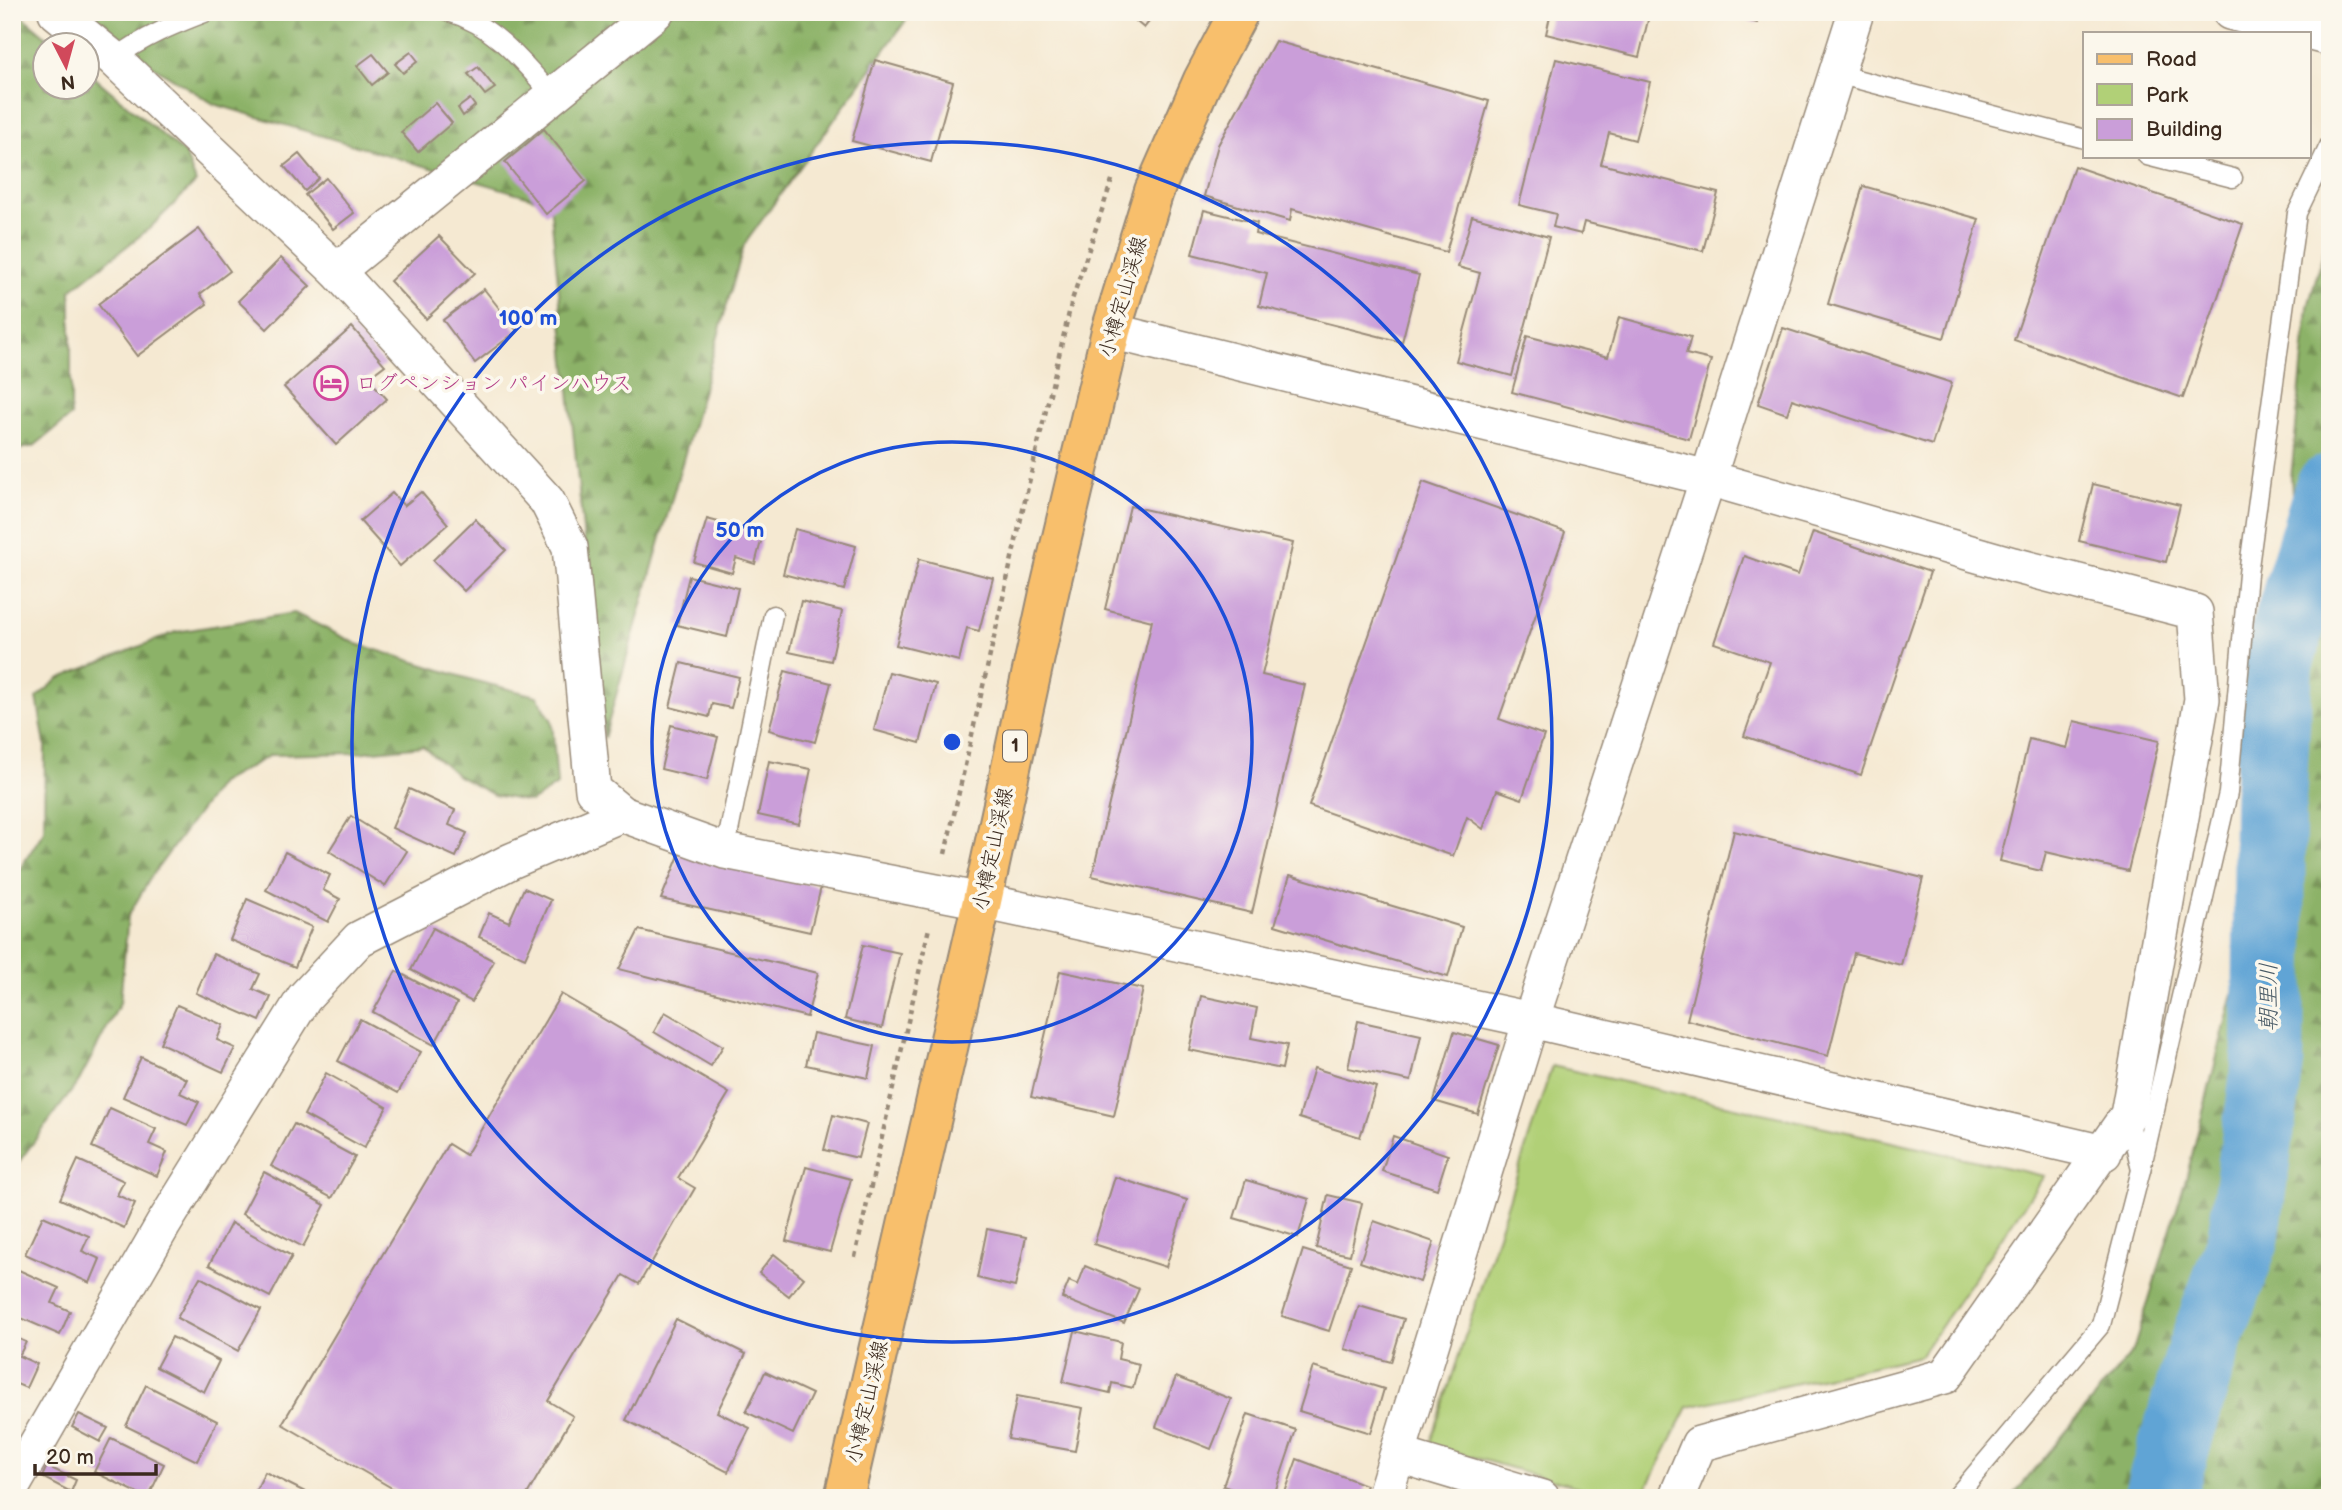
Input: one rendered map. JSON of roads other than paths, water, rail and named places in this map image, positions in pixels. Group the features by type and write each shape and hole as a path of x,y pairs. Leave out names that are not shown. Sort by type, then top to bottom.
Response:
{"main road":[{"name":"小樽定山渓線","path":"844,1498 982,901 1050,588 1111,331 1154,191 1203,80 1239,12"}],"street":[{"path":"56,12 114,59 337,271 547,501 570,547 593,790 622,814 725,851 982,901 1531,1020 2104,1153"},
{"path":"337,271 656,12"},
{"path":"1384,1498 1531,1020 1708,478 1856,12"},
{"path":"2230,12 2307,32"},
{"path":"2310,33 2330,38"},
{"path":"1111,331 1708,478 2013,565 2195,612 2203,699 2129,1115 1945,1376 1699,1444 1676,1498"},
{"path":"12,1488 163,1225 304,998 359,939 511,861 622,814"},
{"path":"1399,1455 1542,1498"}],"lane":[{"path":"114,59 137,42 207,12"},
{"path":"449,12 489,31 522,60 553,96"},
{"path":"1836,74 2083,138"},
{"path":"1955,1498 2102,1325 2141,1170 2228,793 2248,574 2297,213 2330,144"},
{"path":"2155,158 2233,178"},
{"path":"725,851 773,615"},
{"path":"2129,1115 2141,1170"}],"waterway":[{"name":"朝里川","path":"2159,1498 2203,1350 2243,1240 2268,1062 2270,805 2277,664 2330,490"}],"place":[{"name":"ログペンション パインハウス","path":"331,383"}]}
